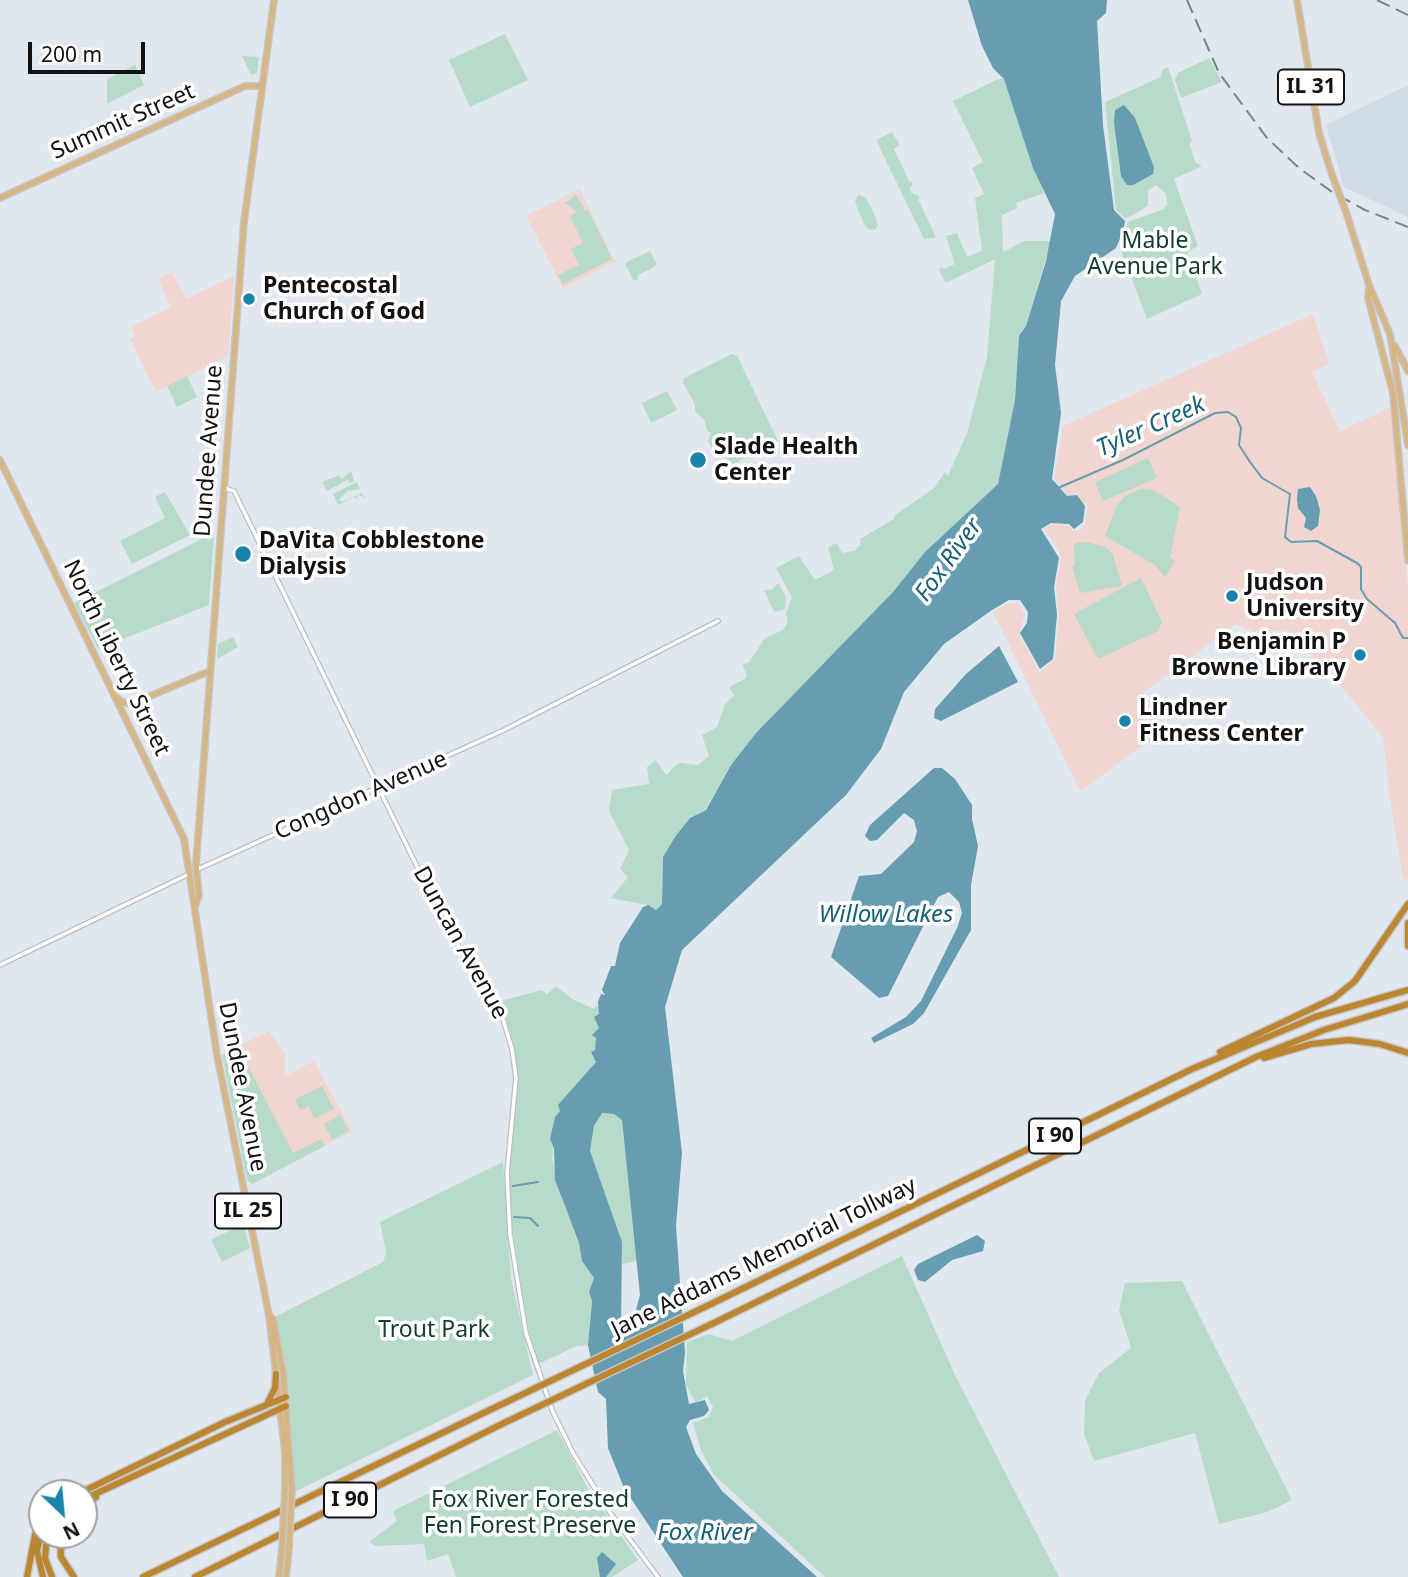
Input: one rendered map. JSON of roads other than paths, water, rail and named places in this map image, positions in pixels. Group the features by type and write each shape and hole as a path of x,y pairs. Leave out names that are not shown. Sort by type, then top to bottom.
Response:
{"highway":[{"path":"1192,1069 1227,1048 1334,998 1355,981 1408,904"},
{"path":"1408,923 1408,946"},
{"name":"Jane Addams Memorial Tollway","path":"144,1576 1192,1069 1315,1017 1408,990"},
{"name":"Jane Addams Memorial Tollway","path":"195,1577 504,1423 1248,1061 1324,1030 1408,1004"},
{"path":"1248,1061 1322,1041 1380,1044 1408,1053"},
{"path":"268,1402 275,1388 276,1374"},
{"path":"98,1484 268,1402 282,1398"},
{"path":"98,1492 283,1406"},
{"path":"98,1496 147,1469"},
{"path":"27,1577 32,1549"},
{"path":"37,1549 48,1576"},
{"path":"45,1549 48,1576"},
{"path":"61,1549 61,1557 74,1577"}],"main road":[{"name":"Dundee Avenue","path":"196,903 210,671 245,209 274,0"},
{"name":"IL 31","path":"1297,0 1319,133 1369,285 1390,334 1405,393 1408,445"},
{"name":"Summit Street","path":"0,198 245,86 261,86"},
{"name":"IL 31","path":"1369,285 1368,298 1393,396 1408,561"},
{"path":"1390,334 1408,371"},
{"path":"1393,396 1405,393"},
{"name":"North Liberty Street","path":"0,460 184,839 188,874"},
{"path":"114,694 123,703 135,702 210,671"},
{"path":"197,678 209,687"},
{"path":"129,727 127,714 135,702"},
{"path":"184,839 197,870"},
{"name":"Dundee Avenue","path":"188,874 196,903 217,1055 270,1315 276,1374 282,1398"},
{"name":"Dundee Avenue","path":"270,1315 273,1319 283,1406 288,1488 289,1547 286,1577"},
{"name":"Dundee Avenue","path":"279,1577 288,1488"}],"street":[{"name":"Duncan Avenue","path":"224,488 232,489 236,496 445,925 495,1002 510,1039 516,1084 508,1173 510,1234 518,1298 539,1376 560,1427 588,1479 658,1577"},
{"name":"Congdon Avenue","path":"0,965 188,874 539,714 718,621"}],"water":[{"name":"Fox River","path":"968,0 1107,0 1106,13 1097,21 1103,125 1114,210 1125,221 1116,248 1075,276 1061,301 1055,365 1061,413 1052,479 1067,496 1077,495 1085,506 1083,522 1074,529 1069,524 1051,523 1041,529 1059,558 1054,587 1057,614 1053,659 1040,669 1020,633 1027,623 1028,612 1020,600 1009,600 944,644 904,692 881,749 846,795 682,950 665,1007 682,1153 676,1226 685,1353 683,1371 689,1404 705,1400 709,1410 704,1416 690,1420 686,1427 696,1454 722,1491 817,1577 683,1577 624,1488 608,1448 606,1399 598,1392 588,1345 592,1301 589,1292 594,1278 582,1261 579,1243 555,1180 554,1148 550,1139 555,1117 560,1111 558,1105 596,1062 591,1052 595,1050 596,1038 592,1035 599,1028 594,1017 599,1014 598,1002 601,994 605,995 602,990 611,966 615,966 620,943 643,907 648,905 656,910 662,904 663,857 675,837 690,818 706,810 731,765 756,733 893,592 925,552 998,484 1015,400 1019,336 1026,326 1046,261 1055,214 1033,168 1004,79 993,68 982,46","holes":["602,1113 614,1114 622,1120 640,1295 630,1333 621,1330 622,1242 590,1151 594,1126"]},
{"path":"1124,105 1135,118 1154,167 1153,174 1133,185 1127,185 1121,176 1114,123 1115,110"},
{"path":"1310,487 1320,510 1318,526 1311,531 1304,527 1306,518 1298,508 1297,499 1298,489"},
{"path":"999,646 1018,682 941,721 934,718 935,709 966,674"},
{"name":"Willow Lakes","path":"934,768 942,768 955,779 972,805 978,846 971,885 971,930 924,1013 913,1024 874,1043 871,1038 906,1017 921,1001 957,928 962,913 959,902 949,892 938,897 888,996 879,998 831,957 859,876 881,874 914,842 917,831 914,820 904,813 877,840 870,841 865,836 870,825"},
{"path":"977,1235 985,1241 983,1251 952,1260 925,1282 918,1280 914,1270 918,1264"},
{"path":"602,1552 616,1564 606,1577 600,1577 597,1558"}],"waterway":[{"name":"Tyler Creek","path":"1058,488 1123,460 1215,413 1228,412 1236,417 1241,428 1239,445 1262,478 1290,494 1285,537 1291,542 1317,541 1357,563 1361,567 1361,589 1367,599 1395,623 1403,638 1408,638"},
{"path":"513,1186 538,1182"},
{"path":"514,1217 530,1218 538,1226"}],"railway":[{"path":"1187,0 1219,73 1267,138 1299,168 1332,192 1365,210 1408,227"},
{"path":"1377,0 1408,15"}],"place":[{"name":"Pentecostal Church of God","path":"249,299"},
{"name":"Slade Health Center","path":"698,460"},
{"name":"DaVita Cobblestone Dialysis","path":"243,554"},
{"name":"Judson University","path":"1232,596"},
{"name":"Benjamin P Browne Library","path":"1360,655"},
{"name":"Lindner Fitness Center","path":"1125,721"}],"park label":[{"name":"Mable Avenue Park","path":"1155,254"},
{"name":"Trout Park","path":"434,1330"},
{"name":"Fox River Forested Fen Forest Preserve","path":"530,1513"}]}
